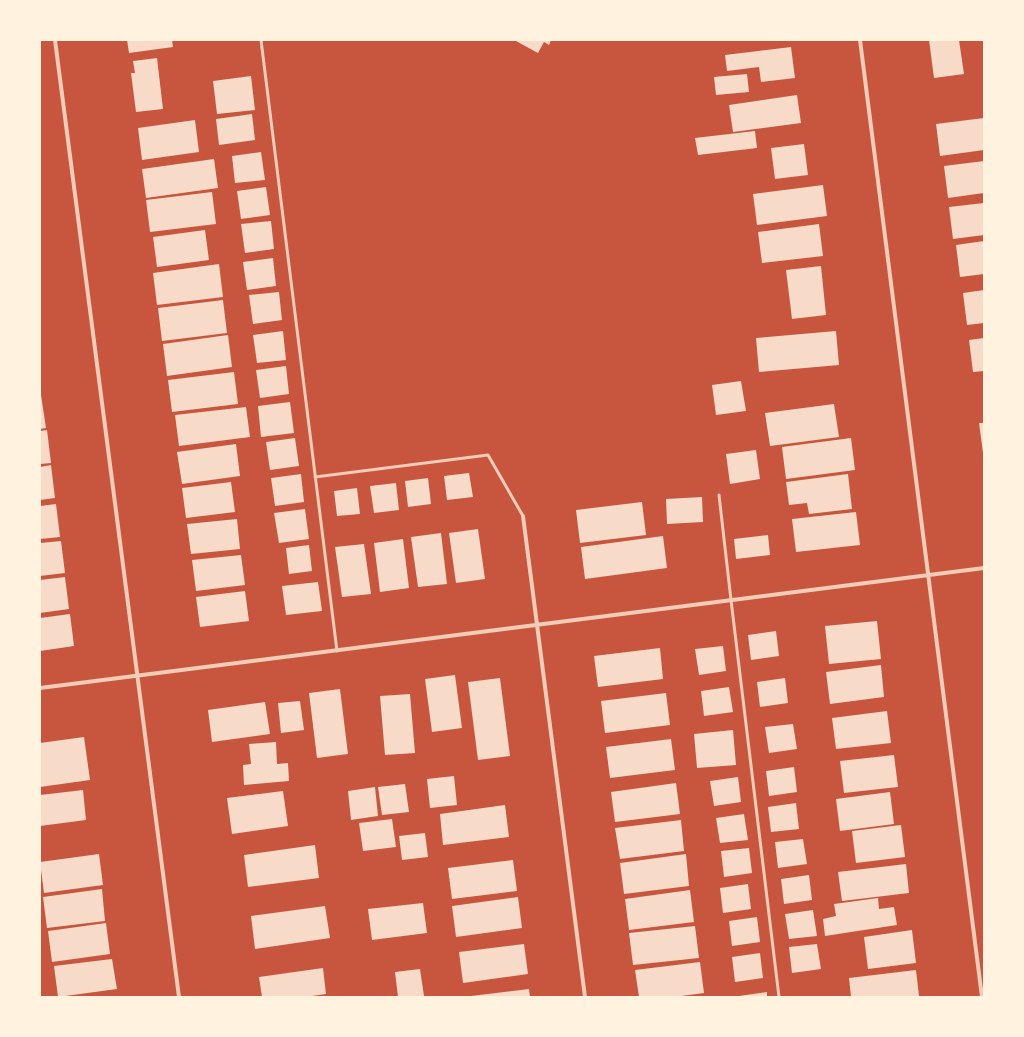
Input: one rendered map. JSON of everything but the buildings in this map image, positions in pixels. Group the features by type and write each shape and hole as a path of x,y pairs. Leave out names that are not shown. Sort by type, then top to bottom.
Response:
{"street":[{"path":"55,40 179,997"},
{"path":"860,40 982,997"},
{"path":"523,516 585,997"},
{"path":"40,688 984,568"}],"lane":[{"path":"260,40 337,650"},
{"path":"315,476 488,455 523,516"},
{"path":"719,495 779,997"}]}
